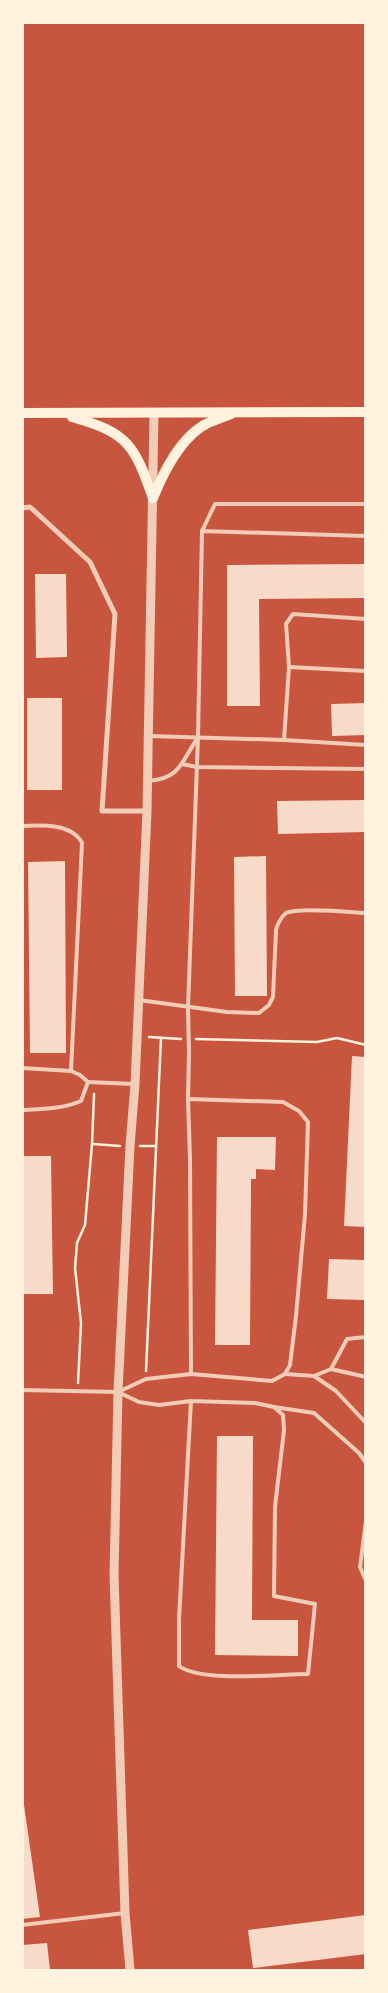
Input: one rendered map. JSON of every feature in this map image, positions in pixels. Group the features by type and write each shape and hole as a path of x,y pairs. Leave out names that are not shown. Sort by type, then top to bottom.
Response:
{"main road":[{"path":"153,498 167,466 184,443 206,424 236,412"},
{"path":"22,413 366,412"},
{"path":"58,413 112,430 124,439 141,465 153,498"}],"street":[{"path":"130,1970 125,1913 114,1575 118,1392 130,1146 135,1084 147,811 154,412"},
{"path":"22,508 30,507 90,562 114,614 102,811 147,811"}],"lane":[{"path":"191,1374 188,1008 198,737 202,531 215,504 366,504"},
{"path":"202,531 366,536"},
{"path":"284,740 289,667 286,624 293,614 366,619"},
{"path":"289,667 366,671"},
{"path":"149,736 284,740 366,745"},
{"path":"148,781 164,780 173,774 182,764 198,737"},
{"path":"182,764 197,767 366,769"},
{"path":"22,826 50,826 66,829 79,838 82,843 71,1071"},
{"path":"139,1000 188,1008 259,1013 269,1005 273,998 276,930 277,924 286,914 297,910 366,912"},
{"path":"22,1068 71,1071 80,1075 88,1082 135,1084"},
{"path":"22,1110 68,1106 81,1101 88,1082"},
{"path":"188,1098 283,1102 298,1111 308,1122 305,1214 297,1307 290,1365 285,1374"},
{"path":"331,1369 347,1339 366,1337"},
{"path":"118,1392 146,1379 191,1374 272,1381 285,1374 314,1376 331,1369 366,1377"},
{"path":"314,1376 336,1391 366,1423"},
{"path":"22,1390 118,1392 139,1402 159,1405 191,1401 255,1403 314,1413 359,1454 366,1463"},
{"path":"191,1401 179,1620 179,1666 187,1671 215,1676 308,1674 315,1604 274,1596 275,1507 284,1430 283,1415 274,1407"},
{"path":"366,1521 360,1567 366,1581"},
{"path":"22,1925 125,1913"}],"path":[{"path":"137,1037 317,1042 337,1038 366,1045"},
{"path":"146,1379 161,1038"},
{"path":"77,1390 81,1323 75,1268 77,1243 85,1225 95,1082"}],"building":[{"path":"366,564 366,598 259,599 260,706 227,706 227,565"},
{"path":"35,574 66,574 67,657 36,658"},
{"path":"27,698 62,698 62,790 27,790"},
{"path":"366,703 366,735 332,736 331,704"},
{"path":"366,800 366,832 278,834 277,801"},
{"path":"266,856 267,996 235,996 234,857"},
{"path":"65,861 66,1053 30,1053 28,862"},
{"path":"352,1056 366,1057 366,1227 344,1226"},
{"path":"217,1137 276,1137 275,1170 256,1169 256,1179 251,1179 250,1345 215,1345"},
{"path":"22,1156 51,1156 53,1294 22,1294"},
{"path":"329,1259 366,1260 366,1300 327,1299"},
{"path":"217,1436 253,1436 252,1620 298,1620 298,1656 215,1655"},
{"path":"22,1791 40,1917 22,1919"},
{"path":"366,1915 366,1954 253,1968 248,1930"},
{"path":"47,1943 50,1970 22,1970 22,1945"}]}
